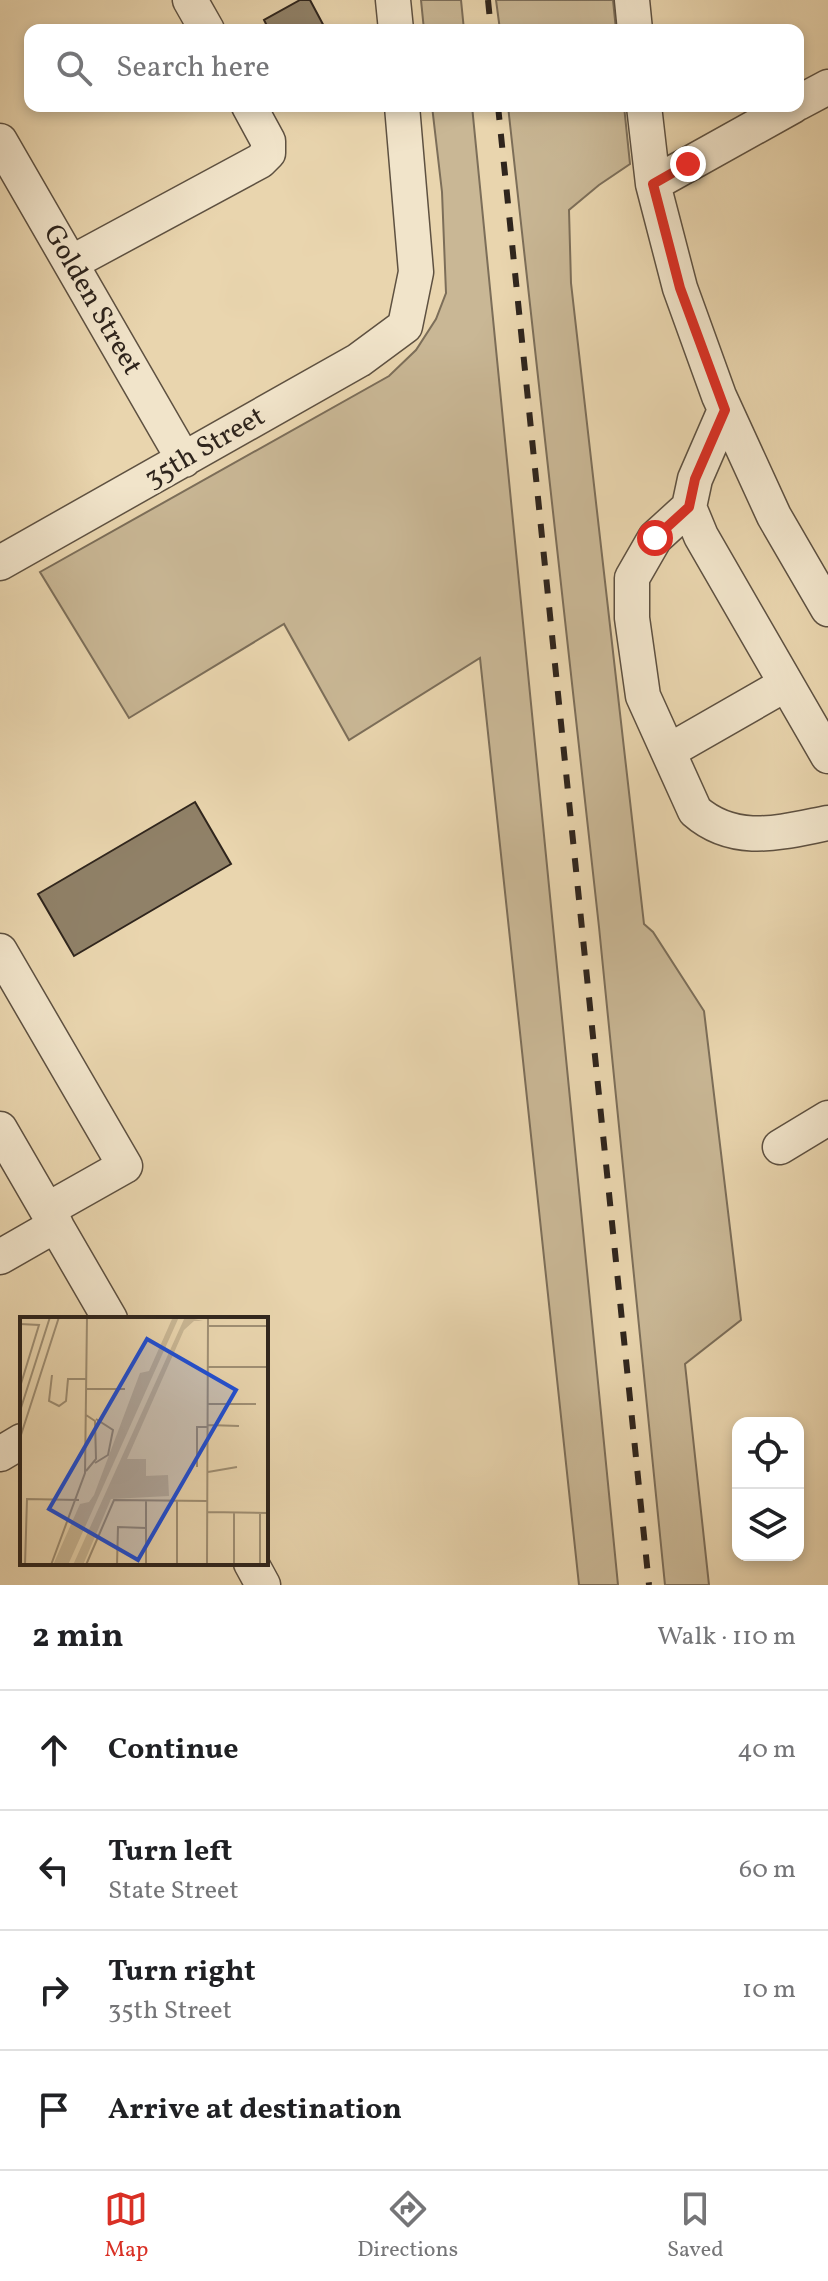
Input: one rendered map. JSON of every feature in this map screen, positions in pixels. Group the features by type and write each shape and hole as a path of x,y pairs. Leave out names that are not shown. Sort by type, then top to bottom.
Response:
{"street":[{"path":"190,0 204,24"},
{"path":"393,0 395,24"},
{"path":"632,0 634,24"},
{"path":"804,100 828,87"},
{"path":"71,263 260,161 268,153 268,141 252,112"},
{"name":"35th Street","path":"0,563 359,360 405,326 416,272 403,112"},
{"path":"645,112 653,184 680,288 725,410 774,516 828,609"},
{"path":"653,184 783,112"},
{"name":"Golden Street","path":"0,141 184,460"},
{"path":"725,410 695,479 689,507 701,536 828,756"},
{"path":"689,507 655,538 632,578 632,618 643,696 695,811 708,822 724,829 764,835 828,823"},
{"path":"669,751 786,684"},
{"path":"0,1257 125,1166 2,958"},
{"path":"780,1147 828,1118"},
{"path":"0,1129 109,1317"},
{"path":"0,1454 20,1442"},
{"path":"252,1565 263,1585"}],"shaded area":[{"path":"421,0 461,0 463,24 423,24"},
{"path":"496,0 613,0 615,24 499,24"},
{"path":"433,112 473,112 618,1585 579,1585 480,658 349,740 284,624 129,718 40,572 389,376 416,350 436,319 446,293 442,192"},
{"path":"509,112 625,112 630,164 569,210 571,283 644,924 653,932 704,1011 741,1320 685,1364 709,1585 665,1585 599,927"}],"building":[{"path":"300,0 310,0 323,24 266,24 264,20"},
{"path":"195,802 231,864 74,956 38,894"}],"railway":[{"path":"488,0 490,24"},
{"path":"499,112 649,1585"}],"route":[{"path":"655,538 689,507 695,479 725,410 680,288 653,184 688,164"}]}
